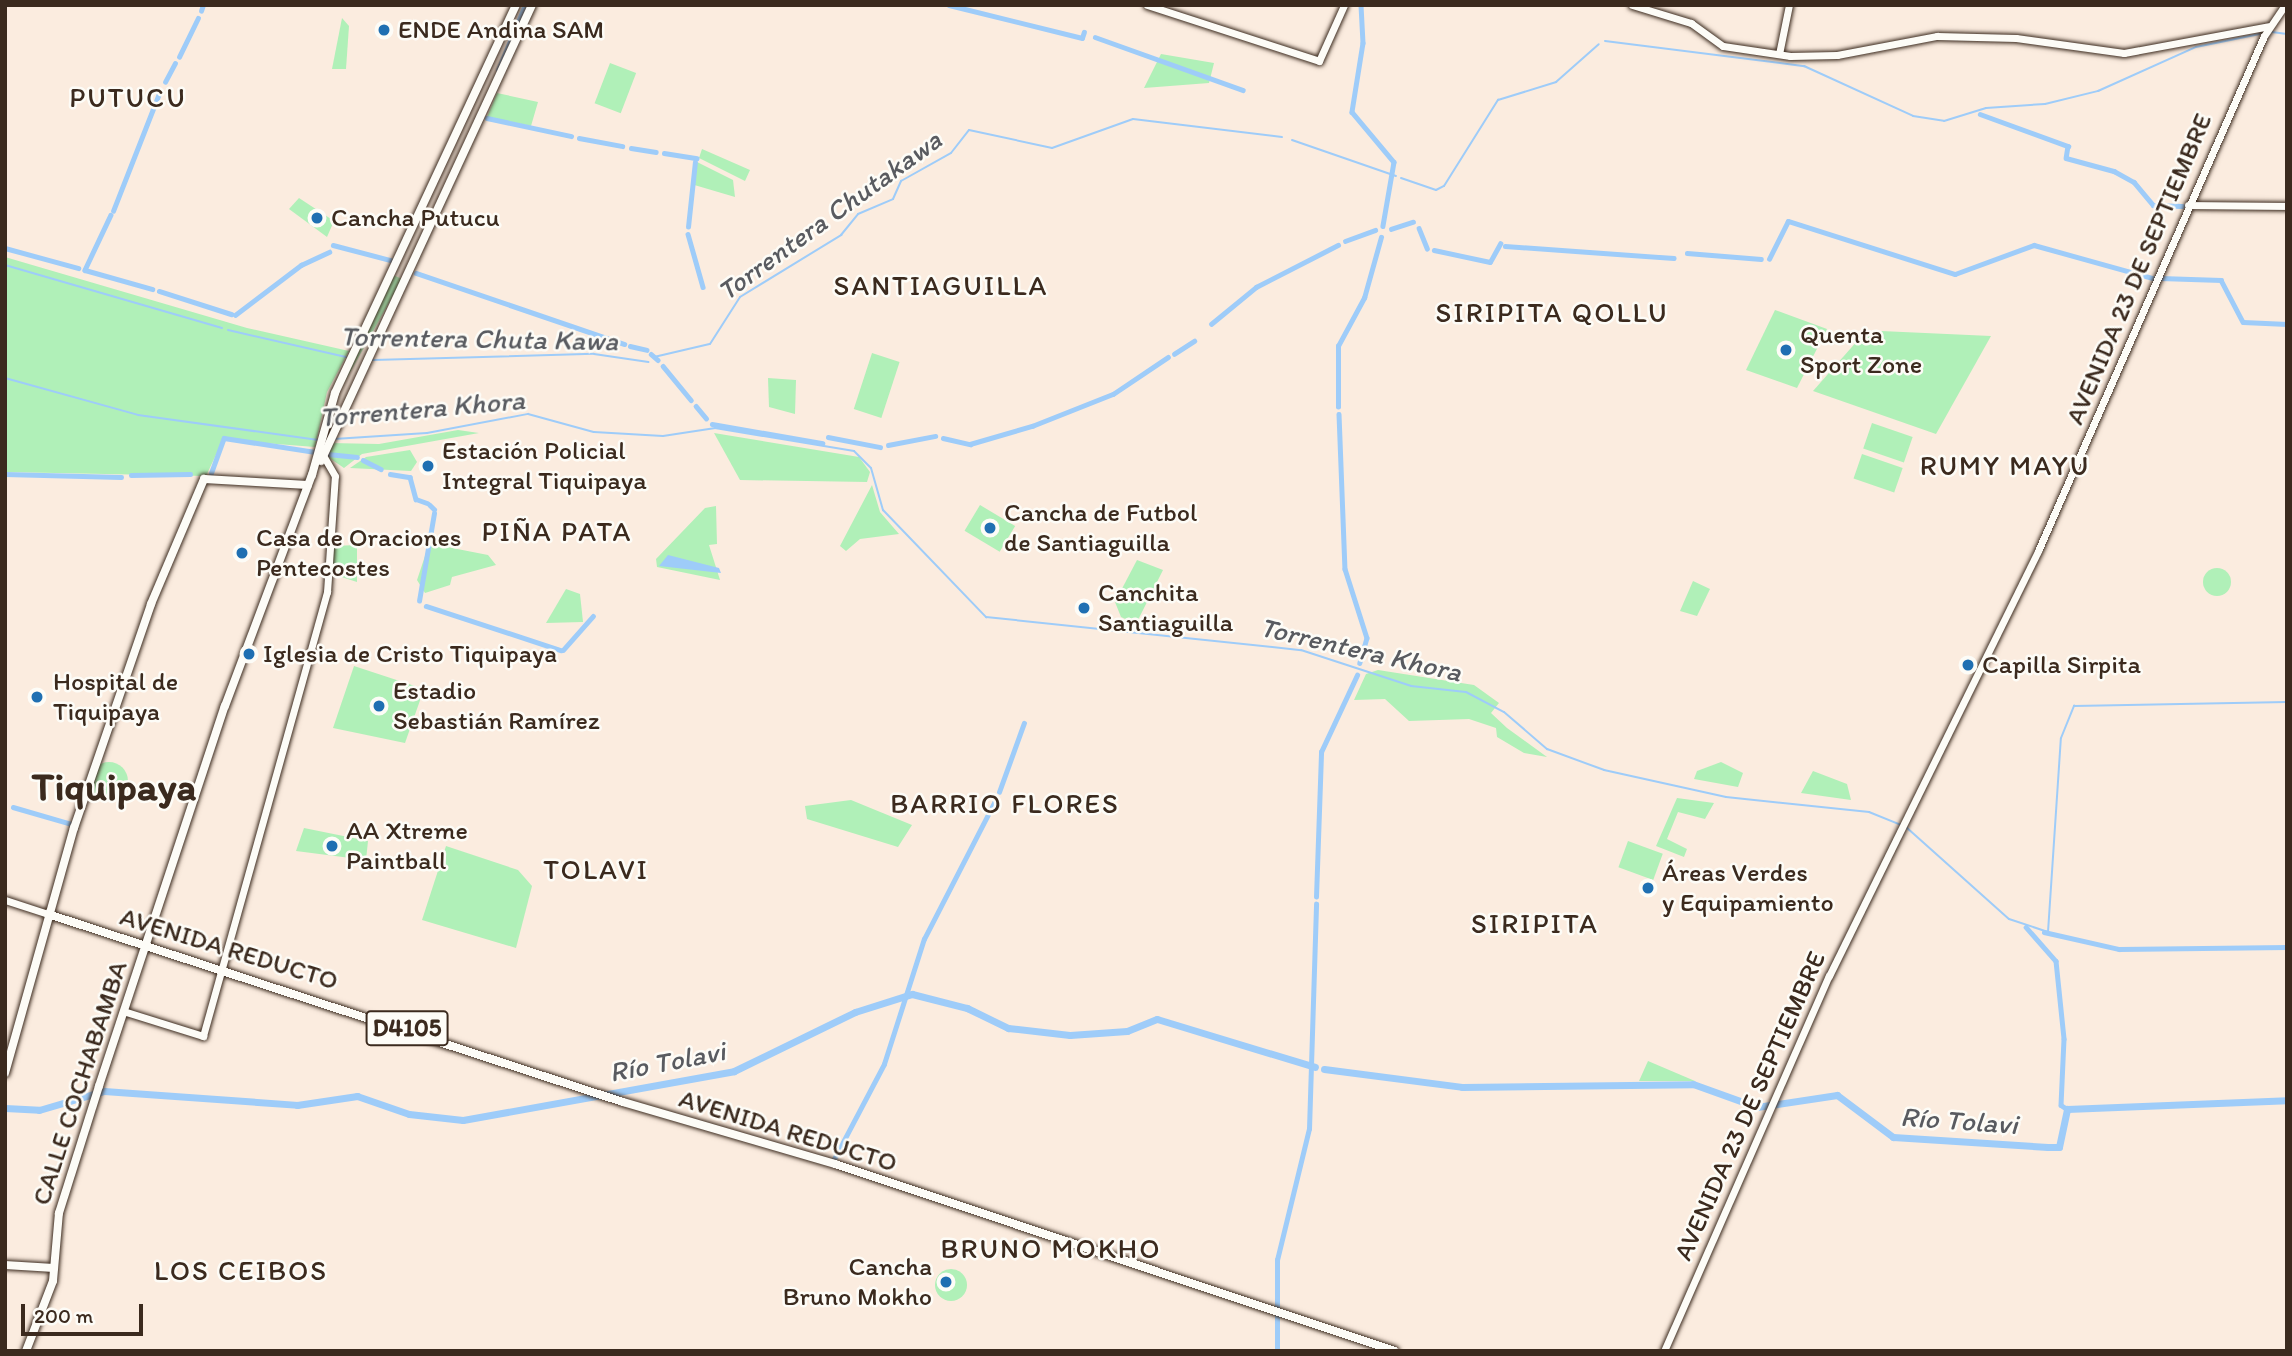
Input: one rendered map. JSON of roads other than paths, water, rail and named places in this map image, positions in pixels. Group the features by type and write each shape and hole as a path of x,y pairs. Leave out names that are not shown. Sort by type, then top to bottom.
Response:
{"main road":[{"path":"329,431 334,393 516,5"},
{"path":"329,431 361,364 410,275 532,5"},
{"path":"1147,5 1319,61 1344,5"},
{"path":"1632,5 1684,20 1723,46 1779,54 1837,55 1937,36 2124,53 2267,31"},
{"path":"1779,54 1788,5"},
{"name":"AVENIDA 23 DE SEPTIEMBRE","path":"1664,1351 1902,825 2038,551 2188,205 2267,31 2285,5"},
{"path":"2188,205 2287,206"},
{"path":"334,393 346,398"},
{"name":"CALLE COCHABAMBA","path":"26,1351 54,1268 59,1213 97,1092 126,1012 225,706 329,431"},
{"path":"126,1012 203,1036 327,592 335,476 323,447"},
{"path":"5,1073 48,914 106,737 148,613 204,479 308,485"},
{"name":"AVENIDA REDUCTO","path":"5,900 224,968 590,1090 835,1164 1395,1351"},
{"path":"5,1265 54,1268"}],"water":[{"path":"668,555 719,568 721,573 659,566"}],"waterway":[{"path":"201,11 203,5"},
{"path":"498,70 525,5"},
{"path":"949,5 1082,38 1084,32"},
{"path":"1361,5 1363,43 1352,112 1394,162 1383,226"},
{"path":"179,57 198,18"},
{"name":"Torrentera Chutakawa","path":"2272,32 2287,34"},
{"name":"Torrentera Chutakawa","path":"1605,41 1804,66 1913,116 1944,121 1986,108 2045,104 2098,91 2196,47 2260,34"},
{"path":"1095,37 1243,90"},
{"name":"Torrentera Chutakawa","path":"1401,178 1436,190 1444,186 1498,100 1556,82 1599,44"},
{"path":"165,82 175,63"},
{"path":"113,211 160,91"},
{"path":"1980,114 2068,146 2066,158 2114,171 2134,182 2153,205 2182,206"},
{"path":"487,118 571,136"},
{"name":"Torrentera Chutakawa","path":"654,357 710,344 740,297 841,235 858,214 893,199 901,181 951,153 969,130 1052,148 1133,119 1282,137"},
{"path":"579,138 622,146"},
{"name":"Torrentera Chutakawa","path":"1292,140 1396,176"},
{"path":"631,148 656,152"},
{"path":"664,153 697,158"},
{"path":"688,227 695,162"},
{"path":"111,215 85,270 152,289"},
{"path":"1769,259 1788,221 1955,274 2034,245 2152,278"},
{"path":"1391,229 1413,222"},
{"path":"1419,228 1427,248"},
{"path":"1345,241 1375,230"},
{"path":"688,234 703,287"},
{"path":"1338,407 1338,346 1364,298 1381,237"},
{"path":"1434,250 1490,262 1500,244"},
{"path":"333,245 394,261"},
{"path":"1211,324 1256,287 1338,245"},
{"path":"1505,246 1674,258"},
{"path":"5,248 78,268"},
{"path":"235,315 301,265 329,252"},
{"path":"1687,253 1761,259"},
{"name":"Torrentera Chutakawa","path":"5,265 222,328"},
{"path":"416,273 624,344"},
{"path":"2160,278 2221,280 2243,322 2287,324"},
{"path":"159,291 231,314"},
{"name":"Torrentera Chuta Kawa","path":"228,330 346,357"},
{"path":"1174,354 1194,341"},
{"path":"630,346 647,350"},
{"name":"Torrentera Chuta Kawa","path":"373,360 594,354 648,362"},
{"name":"Torrentera Chutakawa","path":"651,354 658,360"},
{"path":"943,438 970,444 1032,426 1113,394 1168,357"},
{"path":"663,366 691,400"},
{"name":"Torrentera Khora","path":"5,378 138,415 318,440"},
{"path":"696,406 706,418"},
{"name":"Torrentera Khora","path":"334,439 427,433 528,414 594,432 663,436 715,428 854,451 871,468 883,510 986,617 1301,650 1411,686 1466,692 1504,712 1547,749 1604,770 1726,797 1869,812 1901,825"},
{"path":"1339,414 1345,569 1367,638 1360,663"},
{"name":"Torrentera Khora","path":"712,424 822,443"},
{"path":"888,445 935,436"},
{"path":"828,437 880,447"},
{"path":"211,473 224,438 315,452"},
{"path":"328,454 357,457"},
{"path":"363,460 381,469"},
{"path":"5,474 121,477"},
{"path":"131,475 190,474"},
{"path":"390,474 410,477 416,499 427,503"},
{"path":"430,505 434,509"},
{"path":"419,601 434,513"},
{"path":"426,606 561,650"},
{"path":"563,650 593,616"},
{"path":"1316,897 1321,752 1357,675"},
{"name":"Torrentera Khora","path":"1906,827 2009,919 2048,932 2061,738 2074,706 2287,702"},
{"path":"999,792 1024,723"},
{"path":"834,1159 884,1064 924,939 995,801"},
{"path":"13,807 72,824"},
{"path":"1277,1351 1277,1260 1309,1129 1316,904"},
{"path":"2026,927 2056,961 2064,1039 2061,1105 2067,1109"},
{"path":"2044,932 2119,949 2287,947"},
{"name":"Río Tolavi","path":"5,1108 39,1110 104,1091 297,1105 357,1096 409,1114 463,1120 734,1071 855,1012 912,994 967,1008 1008,1028 1070,1035 1127,1031 1157,1019 1315,1067"},
{"name":"Río Tolavi","path":"1324,1069 1462,1087 1693,1084 1757,1107 1837,1095 1893,1137 2048,1147 2059,1147 2067,1109 2287,1100"}],"place":[{"name":"ENDE Andina SAM","path":"384,30"},
{"name":"Cancha Putucu","path":"317,218"},
{"name":"Quenta Sport Zone","path":"1786,350"},
{"name":"Estación Policial Integral Tiquipaya","path":"428,466"},
{"name":"Cancha de Futbol de Santiaguilla","path":"990,528"},
{"name":"Casa de Oraciones Pentecostes","path":"242,553"},
{"name":"Canchita Santiaguilla","path":"1084,608"},
{"name":"Iglesia de Cristo Tiquipaya","path":"249,654"},
{"name":"Capilla Sirpita","path":"1968,665"},
{"name":"Hospital de Tiquipaya","path":"37,697"},
{"name":"Estadio Sebastián Ramírez","path":"379,706"},
{"name":"AA Xtreme Paintball","path":"332,846"},
{"name":"Áreas Verdes y Equipamiento","path":"1648,888"},
{"name":"Cancha Bruno Mokho","path":"946,1282"}],"district":[{"name":"PUTUCU","path":"128,97"},
{"name":"SANTIAGUILLA","path":"941,285"},
{"name":"SIRIPITA QOLLU","path":"1552,312"},
{"name":"RUMY MAYU","path":"2005,465"},
{"name":"PIÑA PATA","path":"557,531"},
{"name":"Tiquipaya","path":"114,786"},
{"name":"BARRIO FLORES","path":"1005,803"},
{"name":"TOLAVI","path":"596,869"},
{"name":"SIRIPITA","path":"1535,923"},
{"name":"BRUNO MOKHO","path":"1051,1248"},
{"name":"LOS CEIBOS","path":"241,1270"}]}
